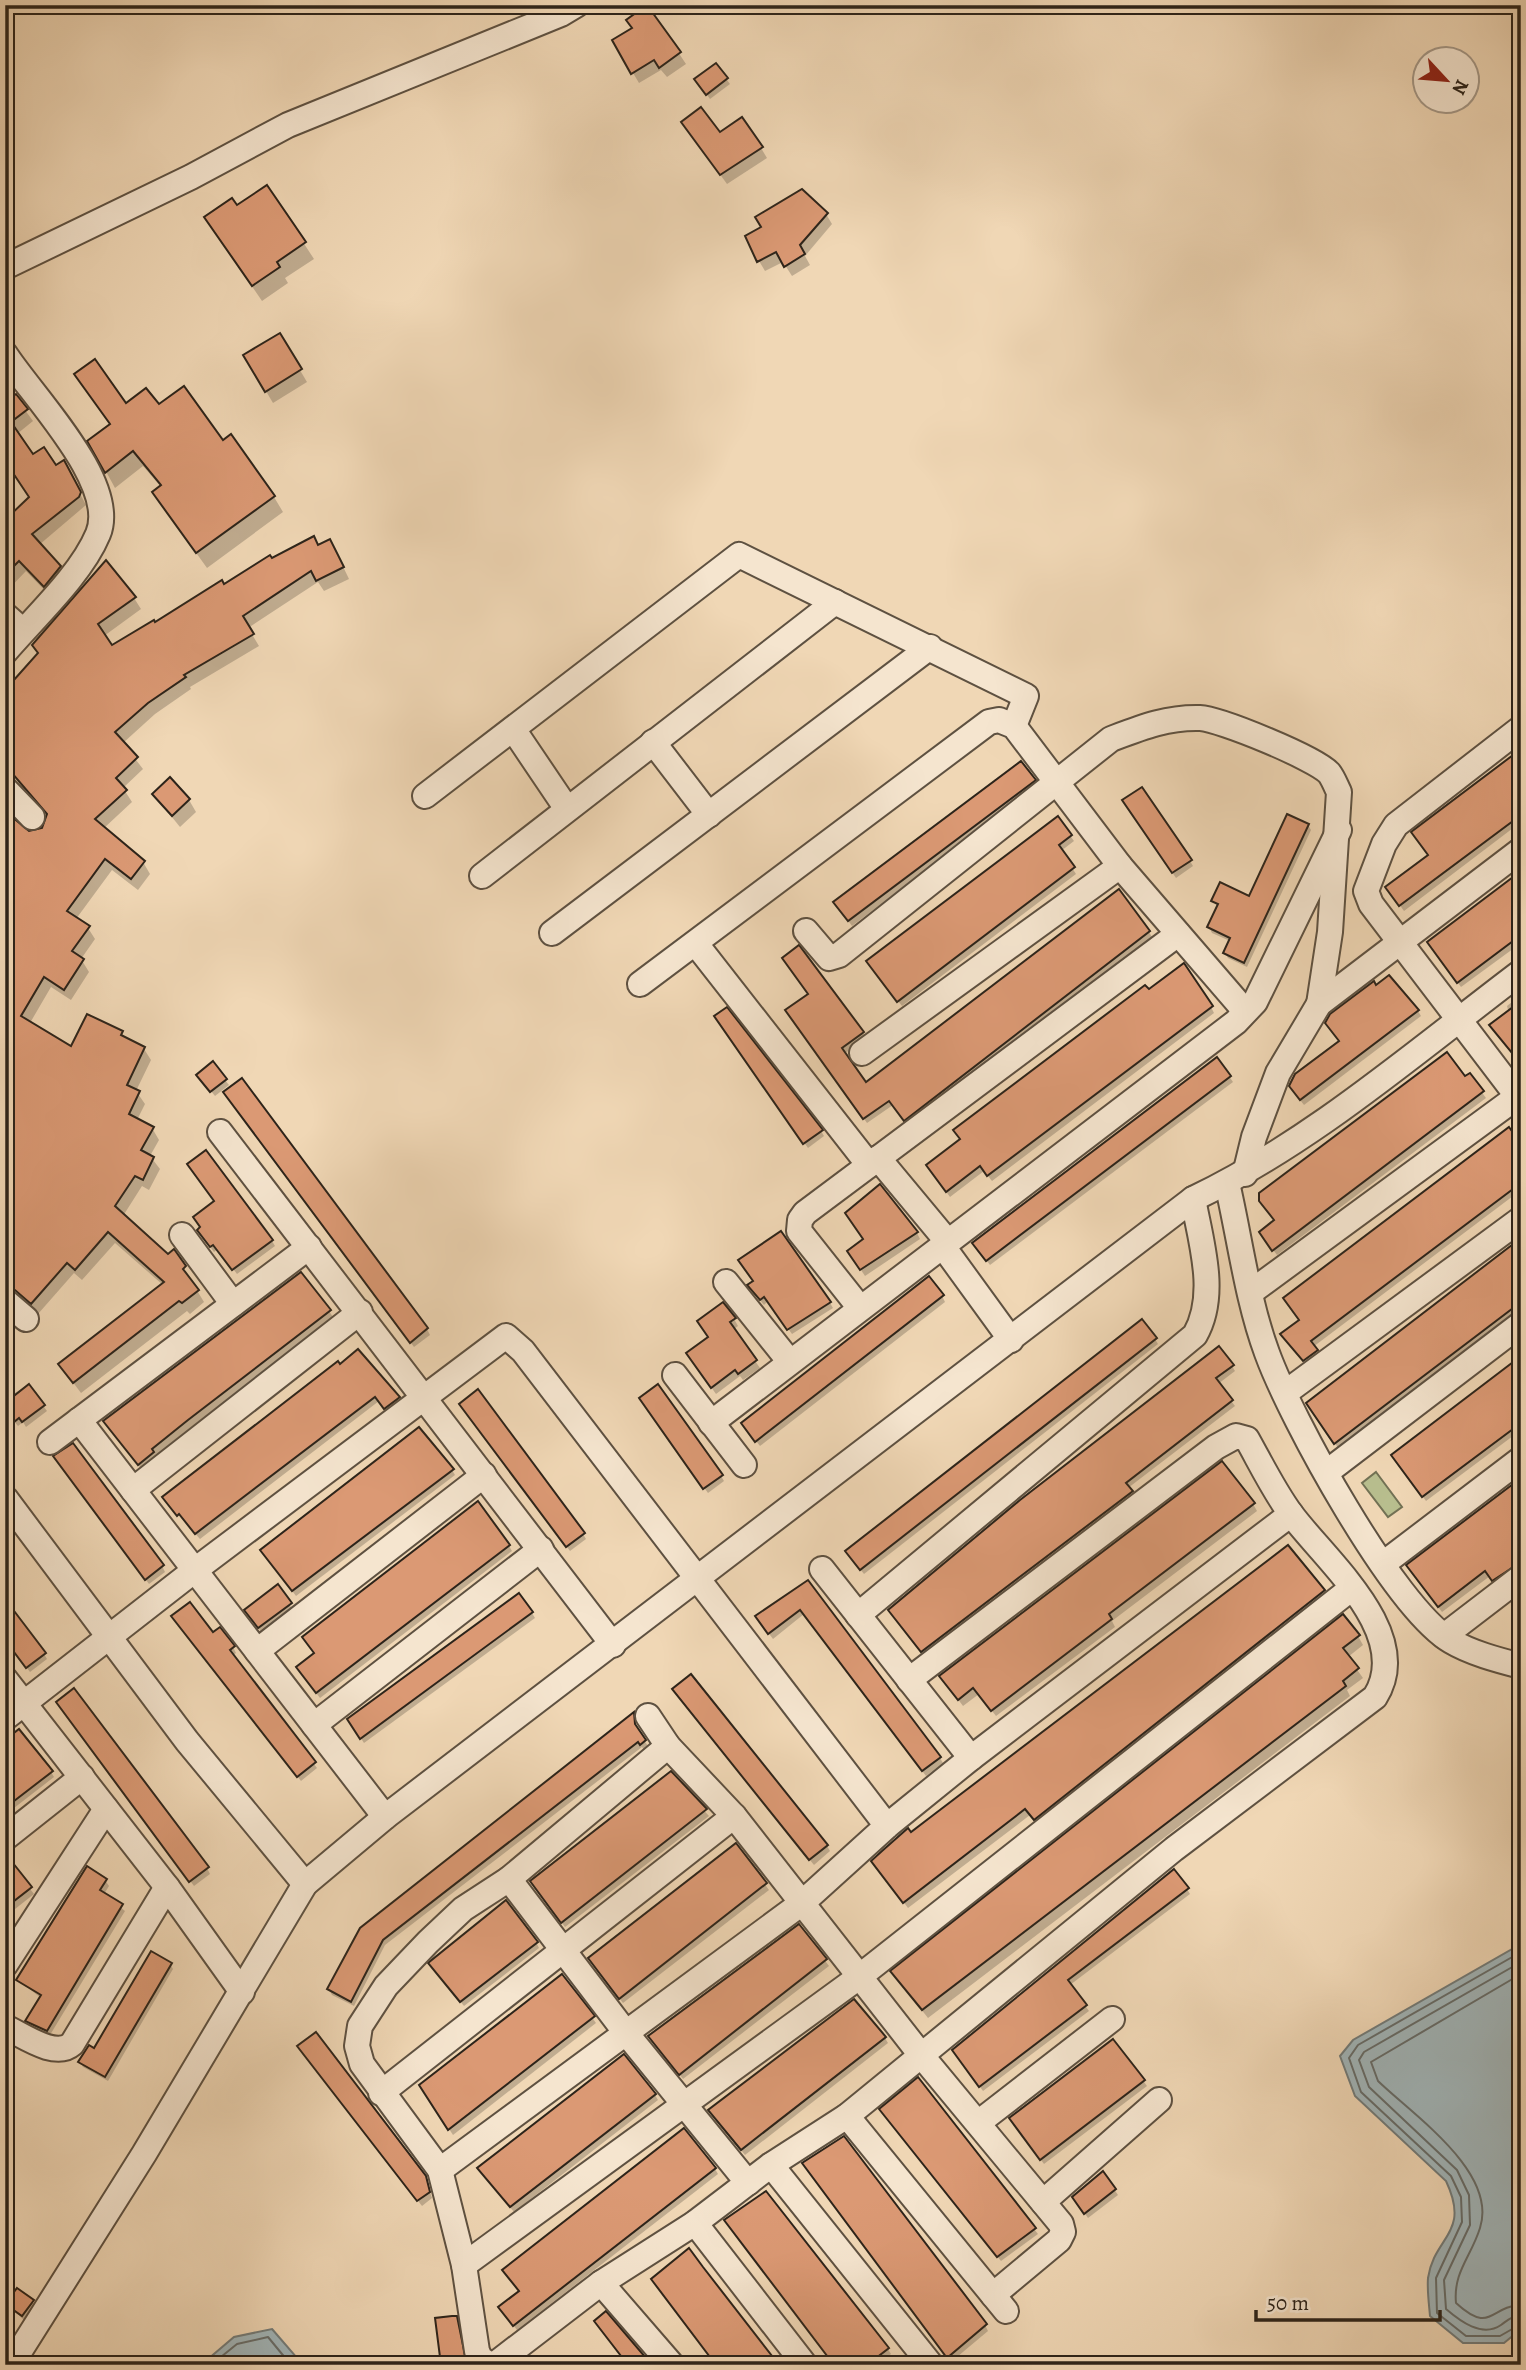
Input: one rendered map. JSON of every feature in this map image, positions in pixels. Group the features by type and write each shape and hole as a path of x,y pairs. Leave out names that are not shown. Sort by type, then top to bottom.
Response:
{"street":[{"path":"5,267 191,177 288,125 564,8"},
{"path":"5,354 73,449 99,496 103,516 90,550 14,623 5,652"},
{"path":"425,796 739,555 1026,696 1014,726"},
{"path":"482,876 835,602"},
{"path":"552,933 930,647"},
{"path":"806,931 829,958 839,955 1111,739 1162,720 1202,718 1229,725 1304,757 1330,773 1339,792 1339,830 1330,932 1319,1004"},
{"path":"640,984 989,722 999,720 1014,726 1120,866 1245,1011"},
{"path":"1251,1292 1520,1097 1371,904 1366,891 1384,845 1396,825 1521,728"},
{"path":"513,729 567,809"},
{"path":"653,742 709,815"},
{"path":"5,789 32,817"},
{"path":"711,1423 1205,1046 1255,1002 1339,830"},
{"path":"1521,850 1319,1004 1278,1073 1236,1179 1251,1292 1268,1354 1285,1393 1327,1472 1382,1564 1426,1622 1463,1646 1521,1665"},
{"path":"862,1053 1120,866"},
{"path":"860,1308 798,1226 805,1213 1178,934"},
{"path":"696,944 874,1162 944,1243 1011,1340"},
{"path":"11,2365 144,2154 305,1884 385,1817 699,1580 1193,1199 1236,1179 1289,1147 1521,972"},
{"path":"220,1132 426,1397 613,1645"},
{"path":"858,1615 1195,1335 1204,1310 1205,1262 1193,1199"},
{"path":"1285,1393 1521,1219"},
{"path":"182,1235 233,1304"},
{"path":"50,1443 309,1247"},
{"path":"726,1282 790,1362"},
{"path":"5,1301 26,1319"},
{"path":"133,1490 359,1312"},
{"path":"1327,1472 1521,1324"},
{"path":"5,1718 195,1570 506,1336 523,1351 887,1826"},
{"path":"675,1376 744,1465"},
{"path":"79,1420 385,1817"},
{"path":"668,1746 509,1879 463,1909 386,1986 360,2026 357,2046 362,2064 440,2170 464,2265 477,2350 480,2358 492,2365 601,2283 695,2223 771,2165 847,2116 1174,1849 1375,1697 1384,1682 1386,1658 1377,1625 1352,1588 1290,1514 1247,1439 1236,1436 1226,1439 909,1680"},
{"path":"1382,1564 1521,1459"},
{"path":"257,1651 484,1475"},
{"path":"5,1498 187,1741 305,1884"},
{"path":"440,2170 802,1903 887,1826 971,1758 1290,1514"},
{"path":"314,1725 541,1549"},
{"path":"822,1569 971,1758"},
{"path":"1444,1636 1521,1577"},
{"path":"464,2265 859,1977 1352,1588"},
{"path":"5,1679 167,1888 242,1992"},
{"path":"648,1716 668,1746 734,1816 921,2055 1043,2202 1060,2224 1063,2232 1059,2240 1000,2303 847,2116"},
{"path":"5,1838 82,1777"},
{"path":"5,1965 106,1809"},
{"path":"381,2093 734,1816"},
{"path":"509,1879 626,2034 748,2183"},
{"path":"5,2027 54,2049 68,2049 167,1888"},
{"path":"978,2123 1112,2020"},
{"path":"1043,2202 1159,2100"},
{"path":"771,2165 931,2365"},
{"path":"695,2223 805,2365"},
{"path":"601,2283 672,2365"}],"green space":[{"path":"1376,1472 1402,1507 1388,1517 1362,1483"}],"water":[{"path":"1521,1944 1521,2329 1504,2343 1463,2343 1430,2316 1428,2278 1437,2253 1449,2234 1455,2213 1446,2181 1355,2096 1340,2056 1353,2040"},
{"path":"272,2329 298,2359 298,2365 201,2365 234,2337"}],"building":[{"path":"647,5 681,52 659,68 654,60 631,74 612,40 632,28 626,20"},
{"path":"716,63 728,78 706,95 694,79"},
{"path":"701,107 720,132 742,117 763,147 720,175 681,122"},
{"path":"267,185 306,242 277,262 280,267 252,286 204,217 232,198 237,205"},
{"path":"802,189 828,213 800,245 805,254 784,267 776,252 757,262 745,236 761,227 755,217"},
{"path":"280,333 302,369 265,392 243,355"},
{"path":"95,359 126,403 146,388 159,404 184,386 223,440 231,434 275,496 196,553 152,492 161,485 133,451 105,473 87,441 110,424 74,374"},
{"path":"16,394 28,409 11,422 33,454 44,447 56,465 64,460 81,492 79,497 32,534 61,566 44,587 19,561 5,575 5,520 29,497 5,461 5,402"},
{"path":"314,536 318,545 330,539 344,567 316,581 311,571 243,616 254,634 184,675 186,677 148,703 115,732 138,757 116,778 127,790 95,819 145,861 131,879 105,859 67,911 90,926 72,951 84,959 64,990 44,977 21,1016 71,1046 87,1014 123,1031 121,1035 145,1047 127,1085 140,1091 129,1114 154,1127 141,1150 154,1157 143,1180 135,1176 115,1206 168,1254 174,1249 186,1266 183,1269 199,1290 182,1303 179,1301 73,1383 58,1364 164,1282 108,1232 75,1270 67,1263 31,1304 15,1290 5,1286 5,811 29,831 42,828 47,814 5,765 5,690 38,653 32,645 106,560 136,597 98,624 112,645 222,580 224,584 270,555 272,558"},
{"path":"1521,749 1521,815 1399,906 1385,887 1428,855 1411,832"},
{"path":"1021,761 1036,780 848,921 833,902"},
{"path":"170,777 190,799 172,816 152,794"},
{"path":"1142,787 1192,860 1172,873 1122,800"},
{"path":"1287,814 1309,824 1244,963 1223,953 1230,938 1207,927 1218,904 1211,901 1220,882 1249,896"},
{"path":"1058,816 1072,835 1059,845 1075,867 897,1002 866,961"},
{"path":"1521,871 1521,935 1457,983 1427,942"},
{"path":"1119,889 1150,931 904,1121 889,1101 863,1119 785,1010 808,994 782,958 799,945 864,1032 842,1048 866,1082"},
{"path":"1184,963 1213,1006 987,1176 980,1166 946,1192 926,1165 960,1139 953,1130 1145,985 1149,989"},
{"path":"1389,975 1419,1010 1300,1100 1289,1086 1295,1074 1339,1041 1325,1023 1330,1014 1374,981 1376,985"},
{"path":"1521,1001 1521,1064 1489,1025"},
{"path":"727,1007 823,1130 803,1144 714,1016"},
{"path":"1447,1052 1465,1076 1470,1073 1484,1091 1272,1251 1259,1232 1274,1220 1259,1201 1259,1193"},
{"path":"1217,1057 1231,1076 986,1261 972,1243"},
{"path":"213,1061 227,1079 210,1092 196,1075"},
{"path":"242,1078 428,1328 410,1343 223,1092"},
{"path":"1509,1127 1521,1144 1521,1183 1311,1341 1318,1350 1303,1361 1280,1334 1299,1320 1283,1298"},
{"path":"206,1150 273,1240 232,1270 213,1245 210,1247 197,1230 200,1227 193,1217 214,1201 187,1164"},
{"path":"880,1184 918,1232 860,1270 847,1251 863,1239 845,1213"},
{"path":"781,1231 831,1302 787,1330 764,1297 760,1300 747,1285 753,1281 738,1260"},
{"path":"1521,1238 1521,1302 1334,1444 1306,1403"},
{"path":"301,1272 331,1310 188,1420 152,1449 154,1452 138,1465 103,1421"},
{"path":"929,1276 944,1295 755,1442 741,1423"},
{"path":"723,1302 736,1318 730,1322 757,1360 738,1374 735,1370 711,1388 686,1353 708,1337 697,1321"},
{"path":"1142,1319 1157,1338 860,1570 845,1551"},
{"path":"1219,1346 1234,1365 1216,1378 1233,1400 1126,1483 1133,1491 921,1652 888,1610 1020,1500"},
{"path":"358,1349 400,1397 384,1409 375,1397 195,1534 162,1497 338,1361 340,1364"},
{"path":"1521,1356 1521,1423 1422,1497 1391,1455"},
{"path":"29,1384 45,1405 22,1422 19,1418 14,1422 5,1411 5,1403"},
{"path":"658,1384 723,1475 703,1489 639,1398"},
{"path":"478,1389 585,1533 566,1547 459,1404"},
{"path":"419,1427 454,1469 292,1591 260,1550"},
{"path":"73,1443 164,1565 145,1580 53,1456"},
{"path":"1222,1461 1255,1503 1109,1614 1112,1619 991,1711 973,1688 958,1700 939,1676"},
{"path":"1521,1478 1521,1562 1492,1581 1485,1571 1438,1607 1406,1565"},
{"path":"478,1501 510,1545 316,1693 296,1667 314,1653 302,1637"},
{"path":"1288,1545 1325,1590 1034,1820 1025,1809 903,1903 871,1861 908,1828 911,1832"},
{"path":"808,1580 941,1757 922,1771 800,1610 768,1634 755,1616"},
{"path":"278,1584 292,1603 258,1628 244,1610"},
{"path":"519,1593 533,1612 360,1739 347,1719"},
{"path":"5,1599 46,1653 26,1668 5,1640"},
{"path":"190,1602 213,1632 220,1627 235,1646 230,1650 316,1762 297,1777 171,1616"},
{"path":"1343,1614 1360,1635 1343,1648 1359,1668 1343,1681 1346,1686 922,2010 890,1971"},
{"path":"691,1674 828,1845 809,1860 672,1689"},
{"path":"74,1688 209,1867 189,1882 56,1702"},
{"path":"634,1712 635,1724 646,1740 640,1745 638,1742 383,1940 351,2002 327,1989 360,1928"},
{"path":"19,1729 53,1771 5,1808 5,1740"},
{"path":"671,1771 707,1809 561,1923 530,1881"},
{"path":"736,1843 767,1883 619,1999 588,1958"},
{"path":"5,1853 32,1887 14,1901 5,1889"},
{"path":"87,1866 107,1879 100,1890 123,1904 47,2031 25,2021 41,1995 16,1980"},
{"path":"1174,1869 1189,1888 1068,1980 1087,2005 979,2087 952,2050"},
{"path":"506,1900 538,1942 460,2002 428,1963"},
{"path":"799,1924 827,1959 679,2075 648,2036"},
{"path":"151,1951 172,1963 105,2077 78,2062 89,2045 94,2048"},
{"path":"562,1974 595,2016 448,2130 419,2085"},
{"path":"854,1999 886,2037 741,2150 708,2110"},
{"path":"316,2032 426,2176 430,2192 417,2201 297,2046"},
{"path":"1113,2039 1145,2080 1040,2160 1009,2118"},
{"path":"624,2054 656,2094 510,2207 477,2168"},
{"path":"918,2077 1036,2228 997,2257 879,2109"},
{"path":"684,2128 716,2168 513,2326 498,2307 519,2291 502,2270"},
{"path":"844,2136 987,2324 947,2358 802,2163"},
{"path":"1103,2171 1116,2189 1084,2214 1072,2197"},
{"path":"766,2191 889,2348 867,2365 834,2365 724,2220"},
{"path":"689,2248 779,2365 716,2365 651,2279"},
{"path":"17,2288 34,2300 22,2316 5,2304"},
{"path":"606,2311 652,2365 628,2365 594,2321"},
{"path":"457,2316 467,2365 441,2365 435,2318"}]}
